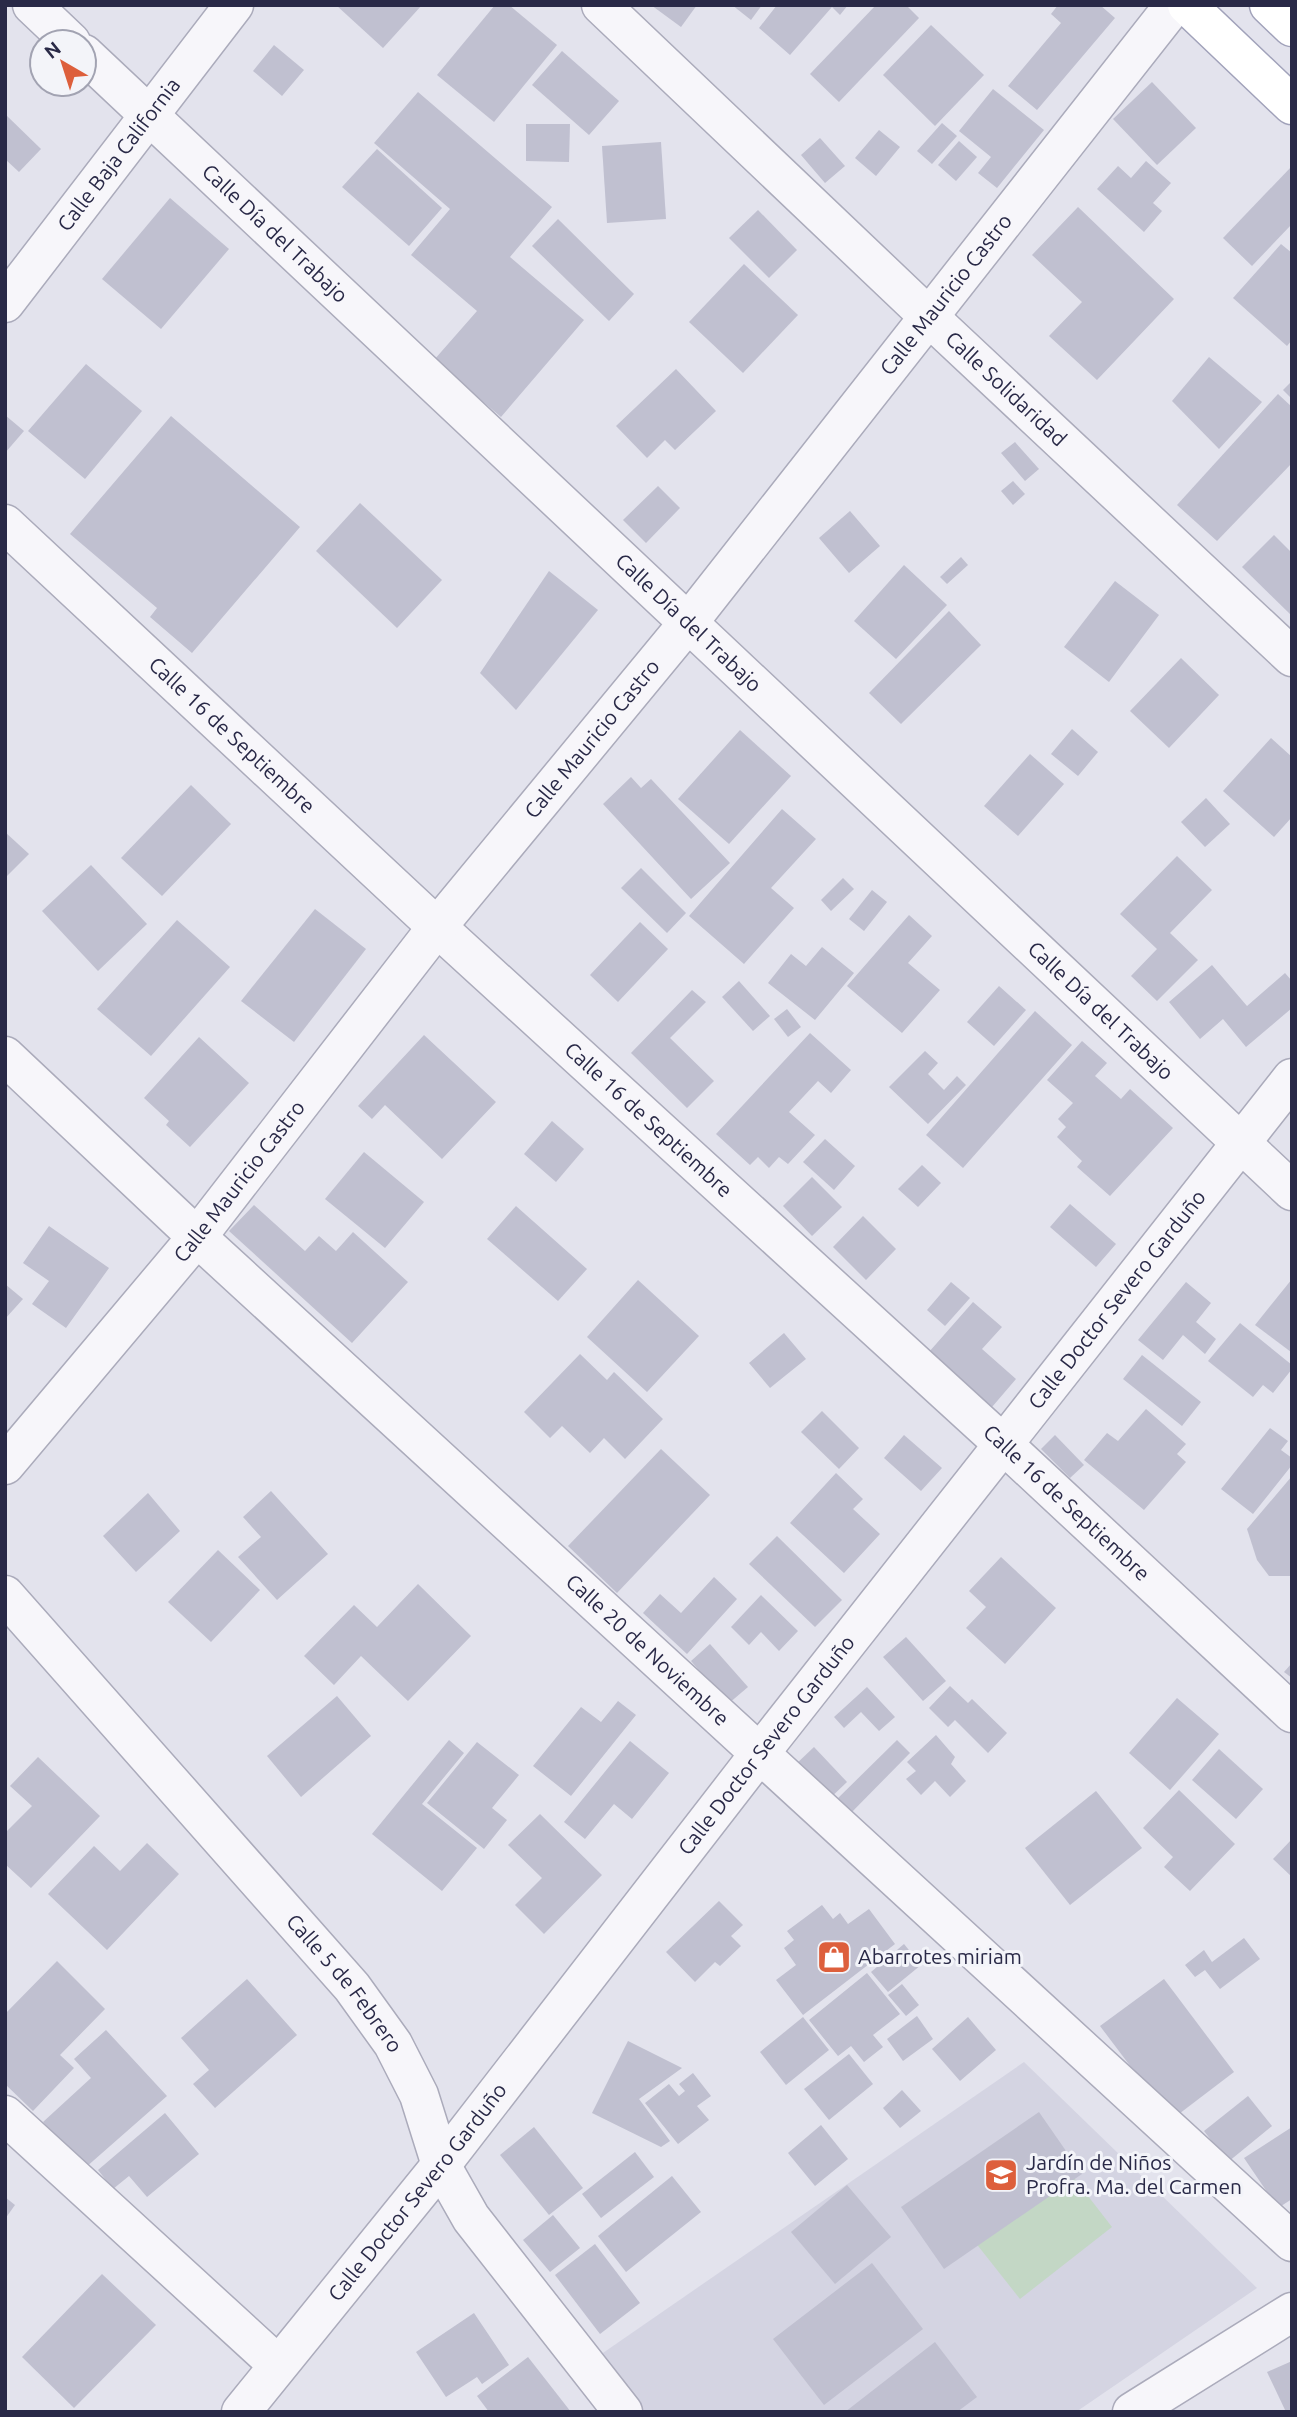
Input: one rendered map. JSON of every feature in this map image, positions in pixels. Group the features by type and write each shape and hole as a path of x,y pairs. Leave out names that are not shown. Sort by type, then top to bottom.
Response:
{"main road":[{"path":"1187,5 1292,105"},
{"path":"1269,5 1292,27"}],"street":[{"path":"32,5 56,28"},
{"name":"Calle Baja California","path":"5,303 234,5"},
{"name":"Calle Solidaridad","path":"601,5 1292,657"},
{"name":"Calle Mauricio Castro","path":"5,1465 197,1237 438,927 688,624 1174,5"},
{"name":"Calle Día del Trabajo","path":"98,67 1292,1191"},
{"name":"Calle 16 de Septiembre","path":"5,524 438,927 1003,1444 1292,1713"},
{"name":"Calle 20 de Noviembre","path":"5,1056 197,1237 1292,2242"},
{"name":"Calle Doctor Severo Garduño","path":"241,2412 441,2165 760,1753 1292,1078"},
{"name":"Calle 5 de Febrero","path":"5,1595 352,1987 393,2044 419,2095 441,2165 471,2218 623,2412"},
{"path":"5,2115 278,2365"},
{"path":"1132,2412 1292,2312"}],"shaded area":[{"name":"Jardín de Niños Profra. Ma. del Carmen","path":"1024,2062 1257,2288 1076,2412 644,2412 600,2355"}],"green space":[{"path":"1064,2165 1112,2227 1020,2299 971,2237"}],"building":[{"path":"336,5 422,5 383,48"},
{"path":"495,5 509,5 557,45 494,122 437,75"},
{"path":"651,5 697,5 681,27"},
{"path":"732,5 762,5 751,20"},
{"path":"777,5 848,5 840,15 832,7 790,55 759,28"},
{"path":"876,5 906,5 919,18 839,102 810,74"},
{"path":"1058,5 1100,5 1115,18 1037,110 1008,86 1061,23 1051,14"},
{"path":"931,25 984,75 935,126 883,75"},
{"path":"274,45 304,70 282,96 253,71"},
{"path":"562,51 619,101 589,135 532,85"},
{"path":"1152,82 1196,128 1157,165 1113,119"},
{"path":"993,89 1044,130 997,188 978,173 991,157 959,131"},
{"path":"418,92 552,207 510,257 584,320 501,417 434,360 477,311 411,255 450,209 374,143"},
{"path":"5,114 41,149 19,172 5,159"},
{"path":"942,123 957,136 932,164 917,151"},
{"path":"526,124 570,124 569,162 526,161"},
{"path":"879,130 900,147 876,176 855,158"},
{"path":"820,138 845,166 825,183 801,155"},
{"path":"959,141 977,157 956,181 938,165"},
{"path":"661,142 666,219 607,223 602,146"},
{"path":"377,149 442,208 409,246 342,187"},
{"path":"1146,161 1171,183 1153,203 1162,211 1144,232 1097,189 1118,166 1131,178"},
{"path":"1292,166 1292,224 1252,266 1223,238"},
{"path":"170,198 229,249 161,329 102,279"},
{"path":"1078,207 1174,299 1097,380 1049,336 1082,302 1032,255"},
{"path":"758,210 797,250 769,278 729,238"},
{"path":"558,219 634,294 609,321 532,246"},
{"path":"1281,244 1292,253 1292,340 1287,346 1233,298"},
{"path":"744,264 798,315 743,373 689,322"},
{"path":"1209,357 1262,402 1219,449 1172,401"},
{"path":"86,364 142,411 85,479 28,431"},
{"path":"676,369 716,411 675,450 665,440 647,458 616,426"},
{"path":"1292,381 1292,399 1283,390"},
{"path":"1278,394 1292,407 1292,463 1217,541 1177,505"},
{"path":"5,415 24,431 5,453"},
{"path":"171,416 300,527 192,653 150,617 157,608 70,534"},
{"path":"1015,442 1039,469 1025,481 1001,453"},
{"path":"1013,481 1025,494 1013,505 1001,491"},
{"path":"658,486 680,508 646,543 623,520"},
{"path":"360,503 442,580 397,628 316,551"},
{"path":"850,511 880,546 849,573 819,538"},
{"path":"1274,535 1292,553 1292,616 1242,567"},
{"path":"961,557 968,565 947,584 940,577"},
{"path":"904,565 947,605 896,659 854,621"},
{"path":"549,571 598,610 516,710 480,673"},
{"path":"1115,581 1159,615 1109,682 1064,647"},
{"path":"949,611 981,645 901,724 869,693"},
{"path":"1181,658 1219,695 1169,748 1130,711"},
{"path":"1072,729 1098,752 1078,776 1051,754"},
{"path":"740,730 791,776 729,844 678,799"},
{"path":"1271,738 1292,757 1292,817 1274,837 1223,791"},
{"path":"1030,754 1064,784 1018,836 984,806"},
{"path":"631,777 641,788 651,779 730,863 691,899 603,804"},
{"path":"191,785 231,824 162,896 121,858"},
{"path":"1206,798 1230,824 1205,847 1181,822"},
{"path":"782,809 816,839 771,888 794,908 744,964 689,916"},
{"path":"5,832 29,854 5,878"},
{"path":"1177,856 1212,890 1170,933 1198,960 1157,1001 1131,976 1157,949 1120,914"},
{"path":"91,865 147,924 98,971 42,911"},
{"path":"641,868 686,913 667,933 621,888"},
{"path":"843,878 854,889 831,911 821,900"},
{"path":"872,890 887,902 864,931 849,919"},
{"path":"315,909 366,949 294,1042 241,1001"},
{"path":"909,915 932,936 908,963 940,990 902,1033 847,986"},
{"path":"177,920 230,967 151,1056 97,1009"},
{"path":"640,922 668,949 618,1002 590,975"},
{"path":"822,947 854,973 815,1020 768,983 791,954 806,966"},
{"path":"1212,965 1247,1006 1285,973 1292,981 1292,1008 1246,1047 1223,1019 1200,1039 1169,1002"},
{"path":"739,981 770,1016 753,1031 722,997"},
{"path":"999,986 1026,1010 994,1046 967,1022"},
{"path":"692,990 706,1002 670,1038 714,1081 687,1108 631,1053"},
{"path":"787,1009 801,1027 788,1037 774,1019"},
{"path":"1035,1011 1072,1045 963,1168 926,1135"},
{"path":"810,1033 851,1070 831,1093 818,1081 789,1112 815,1135 788,1164 779,1157 769,1168 758,1157 750,1165 716,1134"},
{"path":"424,1035 496,1102 442,1159 385,1105 372,1119 358,1106"},
{"path":"199,1037 249,1083 190,1147 166,1125 169,1121 144,1098"},
{"path":"1082,1041 1107,1063 1095,1076 1121,1099 1130,1089 1173,1128 1110,1196 1077,1167 1082,1161 1057,1137 1066,1127 1058,1119 1073,1103 1047,1080"},
{"path":"925,1051 938,1063 928,1074 944,1090 957,1076 966,1085 928,1124 889,1087"},
{"path":"552,1121 584,1149 556,1182 524,1154"},
{"path":"825,1139 855,1166 834,1190 803,1162"},
{"path":"364,1152 424,1202 385,1248 325,1199"},
{"path":"922,1165 941,1183 918,1207 898,1189"},
{"path":"812,1177 842,1207 812,1236 783,1206"},
{"path":"1070,1204 1116,1244 1096,1267 1050,1227"},
{"path":"254,1205 305,1251 319,1236 336,1251 353,1232 408,1282 352,1343 229,1231"},
{"path":"516,1206 587,1269 558,1301 487,1239"},
{"path":"863,1216 896,1249 866,1280 833,1247"},
{"path":"49,1226 109,1268 66,1328 32,1304 49,1281 23,1263"},
{"path":"1292,1279 1292,1351 1291,1352 1255,1325"},
{"path":"638,1280 699,1336 647,1392 587,1337"},
{"path":"951,1282 970,1298 945,1326 927,1310"},
{"path":"1186,1282 1211,1303 1196,1322 1216,1339 1205,1354 1183,1335 1163,1360 1138,1340"},
{"path":"5,1284 23,1299 5,1319"},
{"path":"973,1302 1002,1327 982,1349 1016,1379 992,1407 929,1352"},
{"path":"1240,1323 1292,1365 1292,1369 1273,1393 1263,1385 1253,1397 1208,1361"},
{"path":"784,1333 806,1359 770,1388 749,1363"},
{"path":"580,1354 607,1380 614,1372 663,1419 625,1459 604,1438 590,1453 562,1426 550,1438 524,1412"},
{"path":"1142,1355 1201,1402 1182,1426 1123,1379"},
{"path":"1146,1409 1186,1444 1177,1454 1186,1462 1144,1510 1084,1460 1107,1433 1118,1441"},
{"path":"822,1411 859,1448 839,1469 801,1432"},
{"path":"1270,1428 1288,1441 1281,1450 1292,1458 1292,1465 1253,1514 1221,1489"},
{"path":"904,1435 942,1468 921,1491 884,1458"},
{"path":"1055,1435 1084,1465 1070,1478 1041,1449"},
{"path":"661,1449 710,1495 617,1593 568,1546"},
{"path":"836,1473 863,1499 853,1509 880,1534 844,1573 790,1523"},
{"path":"1292,1476 1292,1576 1269,1576 1257,1560 1247,1529"},
{"path":"271,1491 328,1554 277,1600 238,1557 261,1537 243,1517"},
{"path":"148,1493 180,1531 136,1572 103,1536"},
{"path":"777,1536 842,1600 815,1627 749,1564"},
{"path":"218,1550 260,1590 211,1642 168,1602"},
{"path":"1001,1557 1056,1608 1005,1664 966,1628 986,1607 969,1591"},
{"path":"714,1577 737,1599 687,1654 643,1613 660,1594 681,1613"},
{"path":"418,1584 471,1636 408,1701 361,1656 334,1685 304,1656 354,1605 377,1627"},
{"path":"761,1595 798,1631 779,1651 761,1632 749,1645 731,1627"},
{"path":"906,1637 946,1681 923,1701 883,1657"},
{"path":"710,1644 748,1687 728,1704 691,1661"},
{"path":"1292,1663 1292,1678 1284,1672"},
{"path":"950,1686 968,1703 972,1699 1007,1733 988,1753 955,1720 948,1727 929,1708"},
{"path":"867,1687 895,1717 879,1731 861,1712 844,1728 834,1717"},
{"path":"337,1696 371,1736 301,1797 267,1756"},
{"path":"1177,1698 1219,1734 1170,1790 1129,1753"},
{"path":"618,1701 636,1715 571,1796 533,1766 581,1707 601,1722"},
{"path":"936,1735 955,1757 951,1764 966,1781 950,1797 935,1781 921,1795 906,1779 916,1771 907,1762"},
{"path":"449,1740 464,1753 422,1804 477,1848 442,1891 372,1834"},
{"path":"897,1740 910,1753 845,1819 831,1805"},
{"path":"630,1741 669,1773 632,1819 614,1804 585,1839 564,1822"},
{"path":"477,1742 519,1775 492,1808 507,1820 484,1849 427,1803"},
{"path":"814,1747 847,1782 826,1802 793,1767"},
{"path":"1219,1749 1263,1789 1236,1819 1192,1780"},
{"path":"38,1757 100,1816 31,1888 5,1864 5,1833 32,1806 10,1786"},
{"path":"1179,1790 1235,1844 1190,1891 1164,1867 1173,1857 1143,1828"},
{"path":"1096,1791 1142,1848 1070,1905 1025,1848"},
{"path":"540,1814 602,1875 544,1934 515,1905 542,1878 508,1845"},
{"path":"1292,1839 1292,1877 1273,1859"},
{"path":"147,1843 179,1874 107,1950 48,1894 94,1846 120,1871"},
{"path":"719,1901 743,1925 731,1936 741,1946 720,1966 715,1962 695,1982 666,1952"},
{"name":"Abarrotes miriam","path":"822,1905 833,1919 840,1913 848,1924 869,1909 895,1944 803,2015 776,1980 796,1965 784,1948 794,1940 787,1931"},
{"path":"1244,1938 1260,1959 1220,1989 1205,1970 1195,1977 1185,1965 1204,1950 1212,1962"},
{"path":"904,1944 921,1965 888,1992 871,1972"},
{"path":"57,1961 105,2009 60,2055 74,2068 33,2111 5,2084 5,2014"},
{"path":"867,1973 900,2014 873,2035 883,2047 864,2062 851,2046 838,2056 809,2020"},
{"path":"247,1979 297,2035 215,2108 193,2084 209,2070 181,2038"},
{"path":"1164,1979 1234,2072 1171,2120 1100,2026"},
{"path":"902,1984 919,2005 906,2016 888,1995"},
{"path":"917,2016 933,2039 903,2061 887,2039"},
{"path":"803,2017 829,2050 786,2085 760,2052"},
{"path":"968,2017 996,2050 960,2081 932,2049"},
{"path":"106,2030 167,2096 85,2168 43,2122 91,2078 74,2059"},
{"path":"628,2041 682,2068 639,2099 670,2141 661,2147 592,2113"},
{"path":"849,2054 873,2084 829,2120 804,2089"},
{"path":"693,2073 711,2096 697,2106 709,2120 678,2144 645,2103 669,2084 679,2096 685,2091 679,2084"},
{"path":"902,2090 921,2111 900,2128 883,2108"},
{"path":"1248,2096 1272,2126 1228,2162 1204,2131"},
{"path":"1039,2112 1082,2174 944,2269 901,2207"},
{"path":"165,2113 199,2154 147,2197 129,2176 113,2189 98,2170"},
{"path":"821,2125 848,2159 815,2186 788,2153"},
{"path":"534,2127 583,2188 549,2215 500,2155"},
{"path":"1292,2127 1292,2199 1278,2208 1244,2158"},
{"path":"635,2152 654,2177 601,2218 582,2194"},
{"path":"672,2176 701,2212 626,2272 598,2236"},
{"path":"847,2185 891,2237 835,2284 791,2232"},
{"path":"5,2197 15,2205 5,2219"},
{"path":"553,2215 580,2248 550,2272 523,2240"},
{"path":"595,2244 640,2303 600,2334 555,2275"},
{"path":"872,2263 923,2329 824,2405 773,2339"},
{"path":"102,2274 156,2325 74,2408 22,2357"},
{"path":"474,2313 509,2365 482,2384 477,2377 446,2397 416,2352"},
{"path":"935,2342 977,2397 957,2412 845,2412"},
{"path":"528,2357 571,2412 489,2412 477,2396"},
{"path":"1292,2361 1292,2412 1286,2412 1267,2372"}],"place":[{"name":"Abarrotes miriam","path":"834,1957"},
{"name":"Jardín de Niños Profra. Ma. del Carmen","path":"1001,2175"}]}
